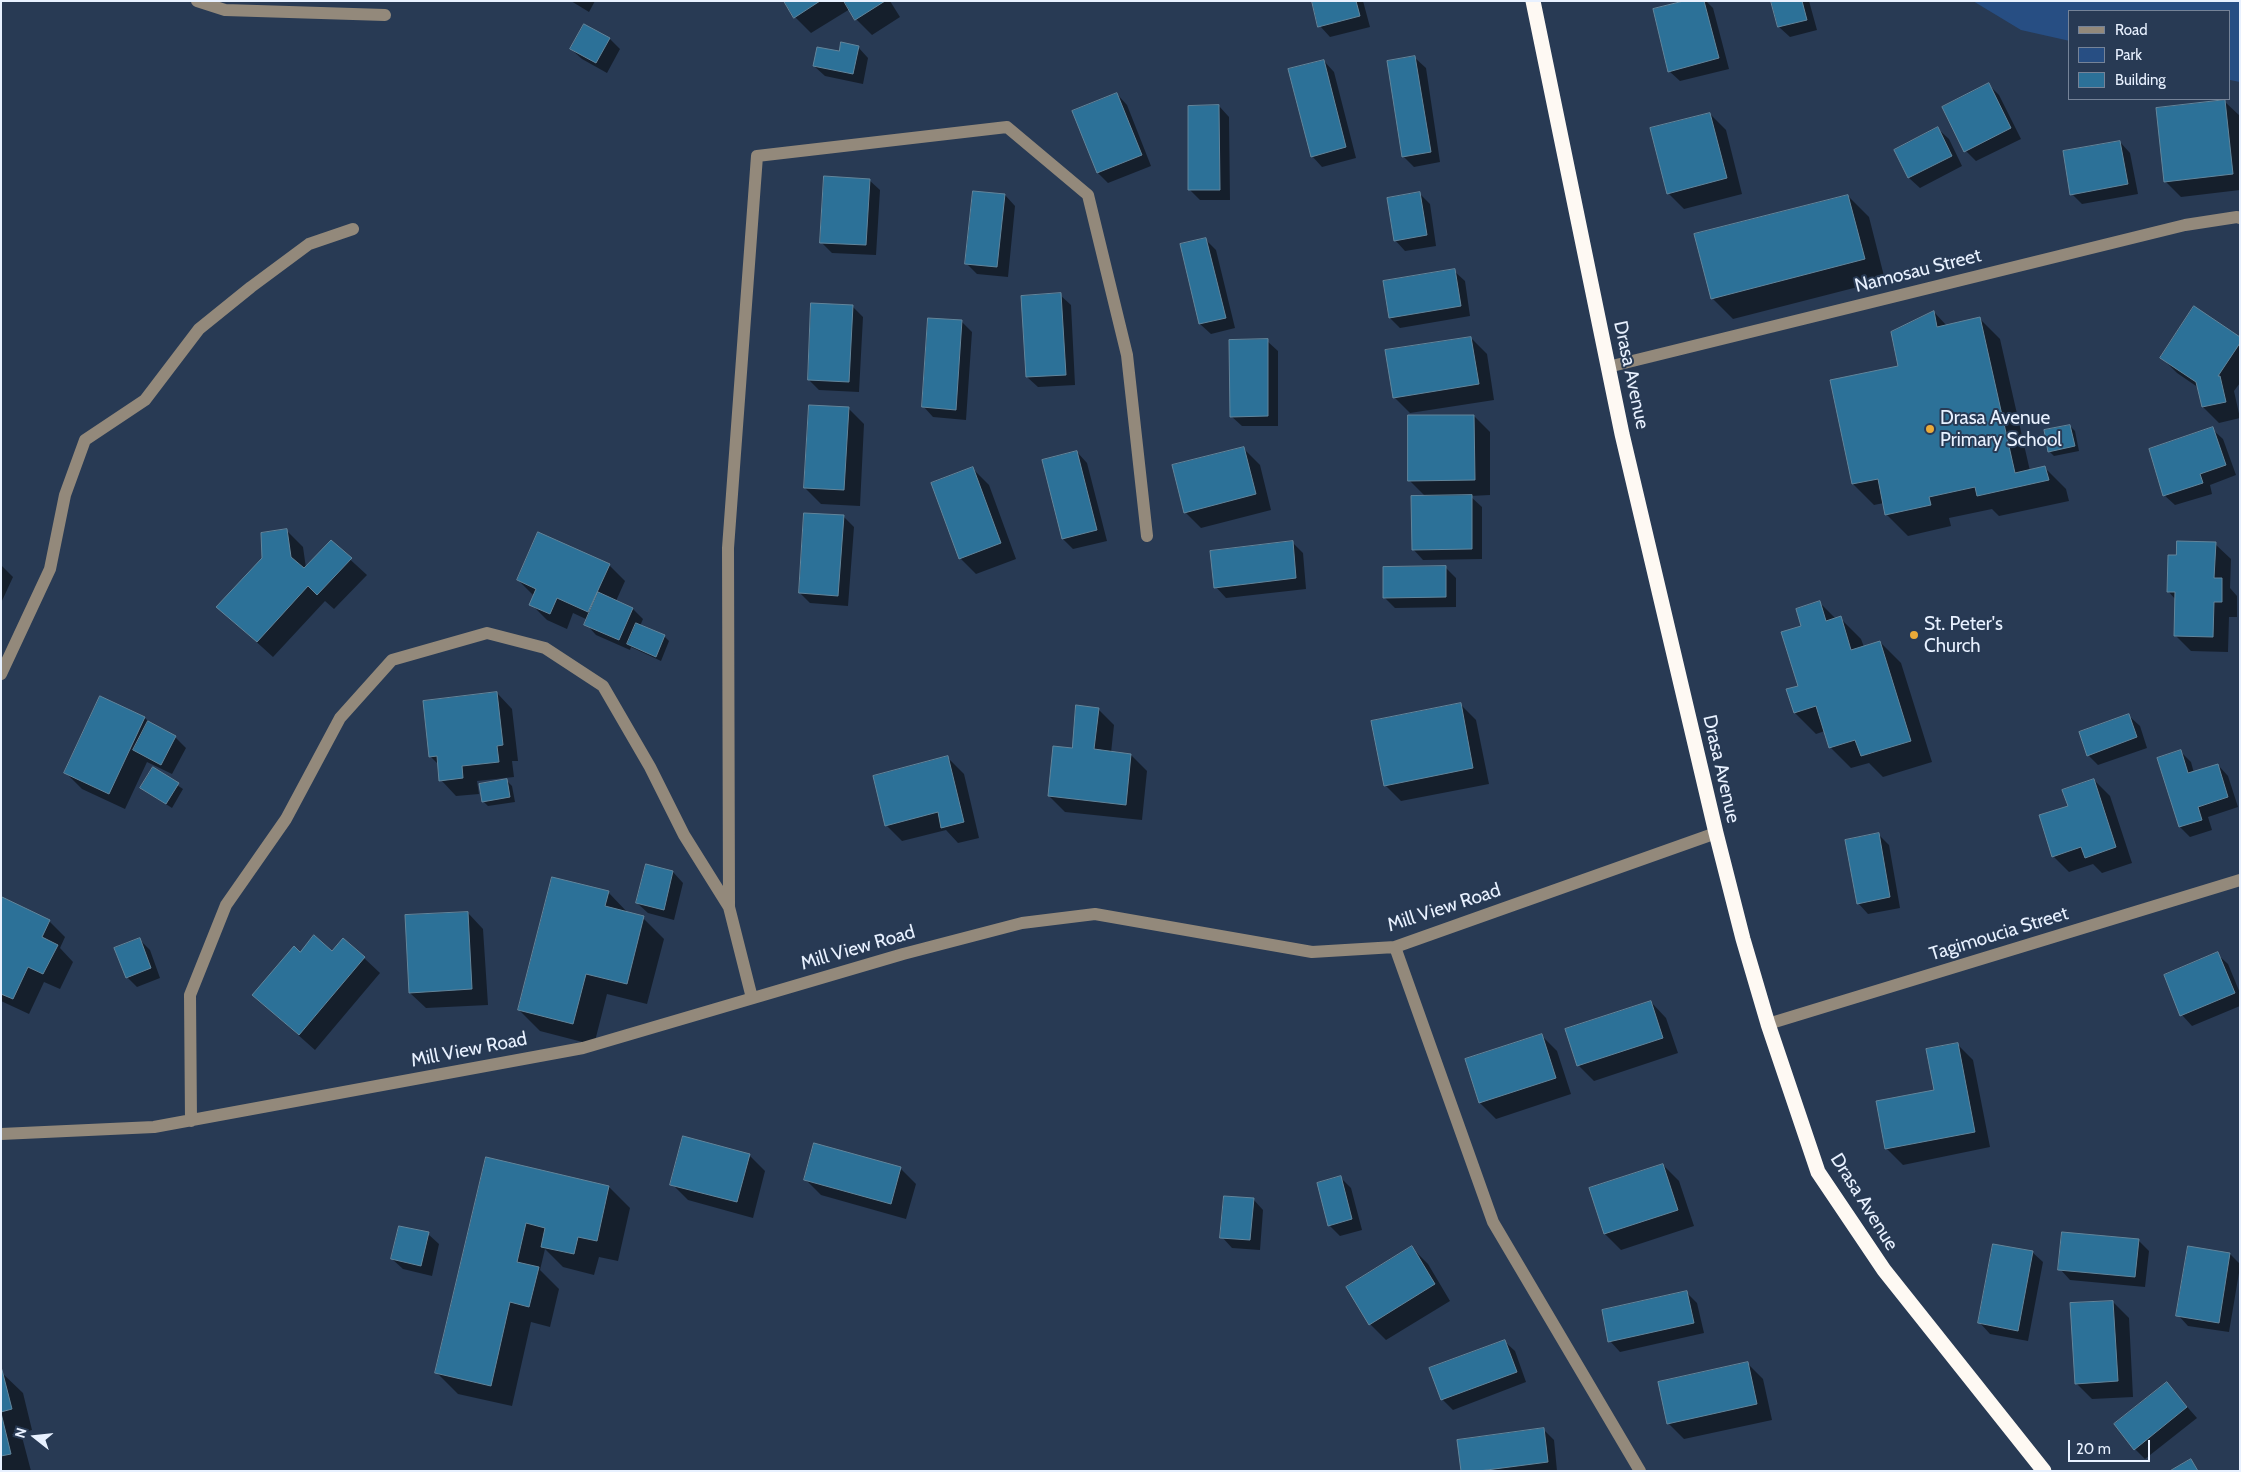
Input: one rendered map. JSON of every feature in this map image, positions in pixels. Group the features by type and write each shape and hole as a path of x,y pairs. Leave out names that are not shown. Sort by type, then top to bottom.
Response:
{"highway":[{"name":"Drasa Avenue","path":"1533,1 1608,367 1716,833 1743,940 1768,1024 1818,1172 1884,1270 2044,1471"}],"street":[{"path":"197,1 225,10 385,15"},
{"path":"752,998 729,907 728,548 758,156 1007,127 1088,195 1127,355 1147,536"},
{"name":"Namosau Street","path":"1608,367 2184,225 2238,218"},
{"path":"1,674 50,569 65,494 85,440 145,400 199,329 252,287 309,244 353,229"},
{"path":"191,1120 190,995 226,905 286,819 340,718 392,660 487,633 545,648 603,686 650,767 684,835 729,907"},
{"name":"Mill View Road","path":"1,1134 154,1127 582,1048 903,954 1022,923 1095,914 1312,952 1394,947 1716,833"},
{"name":"Tagimoucia Street","path":"1768,1024 2240,880"},
{"path":"1394,947 1493,1222 1640,1471"}],"green space":[{"path":"1973,1 2240,1 2240,82 2231,80 2231,10 2068,10 2068,41 2021,30"}],"building":[{"path":"784,1 820,1 794,18"},
{"path":"844,1 885,1 855,20"},
{"path":"1312,1 1356,1 1360,16 1318,27"},
{"path":"1684,1 1704,1 1719,58 1668,72 1653,9"},
{"path":"1771,1 1802,1 1807,20 1778,27"},
{"path":"584,24 610,38 596,63 570,49"},
{"path":"841,42 859,46 853,74 813,66 817,47 839,51"},
{"path":"1415,56 1431,152 1402,157 1387,61"},
{"path":"1324,60 1346,147 1311,157 1288,69"},
{"path":"1989,83 2011,128 1964,152 1942,107"},
{"path":"1117,93 1142,155 1097,173 1072,111"},
{"path":"2225,100 2233,174 2164,182 2156,108"},
{"path":"1219,105 1220,190 1188,190 1188,106"},
{"path":"1710,113 1727,178 1667,194 1650,128"},
{"path":"1938,127 1952,156 1908,178 1894,150"},
{"path":"2120,141 2128,184 2070,195 2063,151"},
{"path":"824,176 870,179 866,245 820,243"},
{"path":"973,191 1005,194 997,267 965,264"},
{"path":"1420,192 1427,235 1394,241 1387,198"},
{"path":"1848,195 1865,259 1711,299 1694,234"},
{"path":"1206,238 1226,318 1199,324 1180,244"},
{"path":"1455,269 1461,306 1389,318 1383,281"},
{"path":"1061,293 1066,375 1026,377 1021,296"},
{"path":"811,303 853,305 849,382 808,380"},
{"path":"2194,306 2240,337 2240,343 2218,376 2220,376 2226,402 2202,407 2196,382 2160,358"},
{"path":"1934,311 1937,327 1980,317 2015,473 2045,466 2049,480 1977,496 1975,487 1929,497 1931,505 1885,515 1878,479 1852,484 1830,380 1898,366 1891,332"},
{"path":"928,318 962,320 956,410 922,407"},
{"path":"1471,337 1479,384 1393,398 1385,350"},
{"path":"1268,339 1268,416 1230,417 1229,340"},
{"path":"809,405 849,407 844,490 804,488"},
{"path":"1408,415 1474,415 1475,480 1408,481"},
{"path":"2070,425 2075,446 2048,452 2044,430"},
{"path":"2213,427 2226,465 2200,474 2203,483 2163,496 2149,449"},
{"path":"1244,447 1256,494 1184,513 1172,465"},
{"path":"1077,451 1097,530 1062,539 1042,460"},
{"path":"973,467 1001,543 959,559 931,483"},
{"path":"1472,495 1472,549 1412,550 1411,496"},
{"path":"804,513 844,515 838,596 799,593"},
{"path":"287,529 291,557 304,568 331,540 352,558 317,595 308,586 257,642 216,607 262,558 261,533"},
{"path":"538,532 610,564 588,612 557,598 550,614 529,605 536,589 517,580"},
{"path":"1293,541 1296,578 1214,588 1210,551"},
{"path":"2177,541 2216,542 2214,578 2222,578 2222,602 2214,602 2213,637 2174,636 2175,592 2167,592 2168,555 2176,555"},
{"path":"1446,566 1446,597 1383,598 1383,567"},
{"path":"598,592 633,608 619,640 584,625"},
{"path":"1820,601 1826,621 1841,616 1851,650 1880,641 1911,741 1861,756 1855,740 1829,748 1816,706 1794,713 1786,689 1798,686 1781,632 1801,626 1796,609"},
{"path":"636,623 665,635 656,657 627,644"},
{"path":"497,692 503,745 497,746 499,762 462,766 463,778 439,781 437,756 429,757 423,701"},
{"path":"100,696 145,717 109,794 64,773"},
{"path":"1461,703 1473,768 1384,786 1371,721"},
{"path":"1076,705 1099,708 1094,749 1131,754 1126,805 1048,796 1053,746 1072,748"},
{"path":"2129,714 2137,737 2087,756 2079,732"},
{"path":"148,721 176,736 161,765 133,750"},
{"path":"2181,750 2188,773 2218,764 2228,797 2198,807 2202,820 2179,827 2157,758"},
{"path":"948,756 964,822 941,828 938,812 885,826 873,776"},
{"path":"153,767 179,783 166,804 140,788"},
{"path":"507,779 510,797 482,802 479,784"},
{"path":"2094,779 2116,847 2085,858 2081,847 2052,857 2039,815 2068,806 2062,790"},
{"path":"1879,833 1890,897 1857,904 1845,840"},
{"path":"646,864 673,871 664,910 636,903"},
{"path":"552,877 609,891 605,906 644,916 627,984 586,974 573,1024 518,1010"},
{"path":"2,897 50,920 42,937 58,945 43,974 28,967 13,999 1,994"},
{"path":"468,912 472,989 409,993 405,915"},
{"path":"314,935 332,951 343,938 365,957 299,1035 252,995 294,946 300,952"},
{"path":"140,938 151,968 126,978 114,948"},
{"path":"2218,952 2235,993 2180,1016 2164,975"},
{"path":"1651,1001 1663,1038 1577,1066 1565,1029"},
{"path":"1542,1034 1556,1078 1479,1103 1465,1059"},
{"path":"1958,1043 1975,1132 1885,1149 1876,1101 1934,1090 1926,1049"},
{"path":"683,1136 750,1154 737,1202 670,1185"},
{"path":"814,1143 901,1167 891,1204 804,1180"},
{"path":"486,1157 609,1186 597,1241 578,1237 574,1254 541,1247 545,1228 526,1223 517,1262 539,1267 529,1307 510,1302 491,1386 435,1373"},
{"path":"1663,1164 1678,1210 1604,1234 1589,1188"},
{"path":"1341,1176 1352,1219 1328,1226 1317,1183"},
{"path":"1224,1196 1254,1198 1250,1240 1220,1238"},
{"path":"399,1226 429,1232 421,1266 391,1259"},
{"path":"2062,1232 2139,1239 2135,1277 2058,1270"},
{"path":"1993,1244 2033,1251 2018,1331 1978,1323"},
{"path":"1412,1246 1435,1284 1369,1325 1346,1287"},
{"path":"2188,1246 2230,1253 2219,1323 2176,1316"},
{"path":"1687,1291 1694,1323 1608,1342 1602,1310"},
{"path":"2113,1301 2118,1381 2075,1384 2070,1303"},
{"path":"1505,1340 1517,1372 1441,1400 1429,1368"},
{"path":"1748,1362 1757,1404 1667,1424 1658,1382"},
{"path":"1,1371 12,1409 1,1412"},
{"path":"2167,1382 2187,1407 2134,1450 2114,1424"},
{"path":"1,1413 11,1454 1,1456"},
{"path":"1544,1428 1548,1462 1479,1471 1461,1471 1457,1440"},
{"path":"2191,1459 2198,1471 2170,1471"}],"place":[{"name":"Drasa Avenue Primary School","path":"1930,429"},
{"name":"St. Peter's Church","path":"1914,635"}]}
